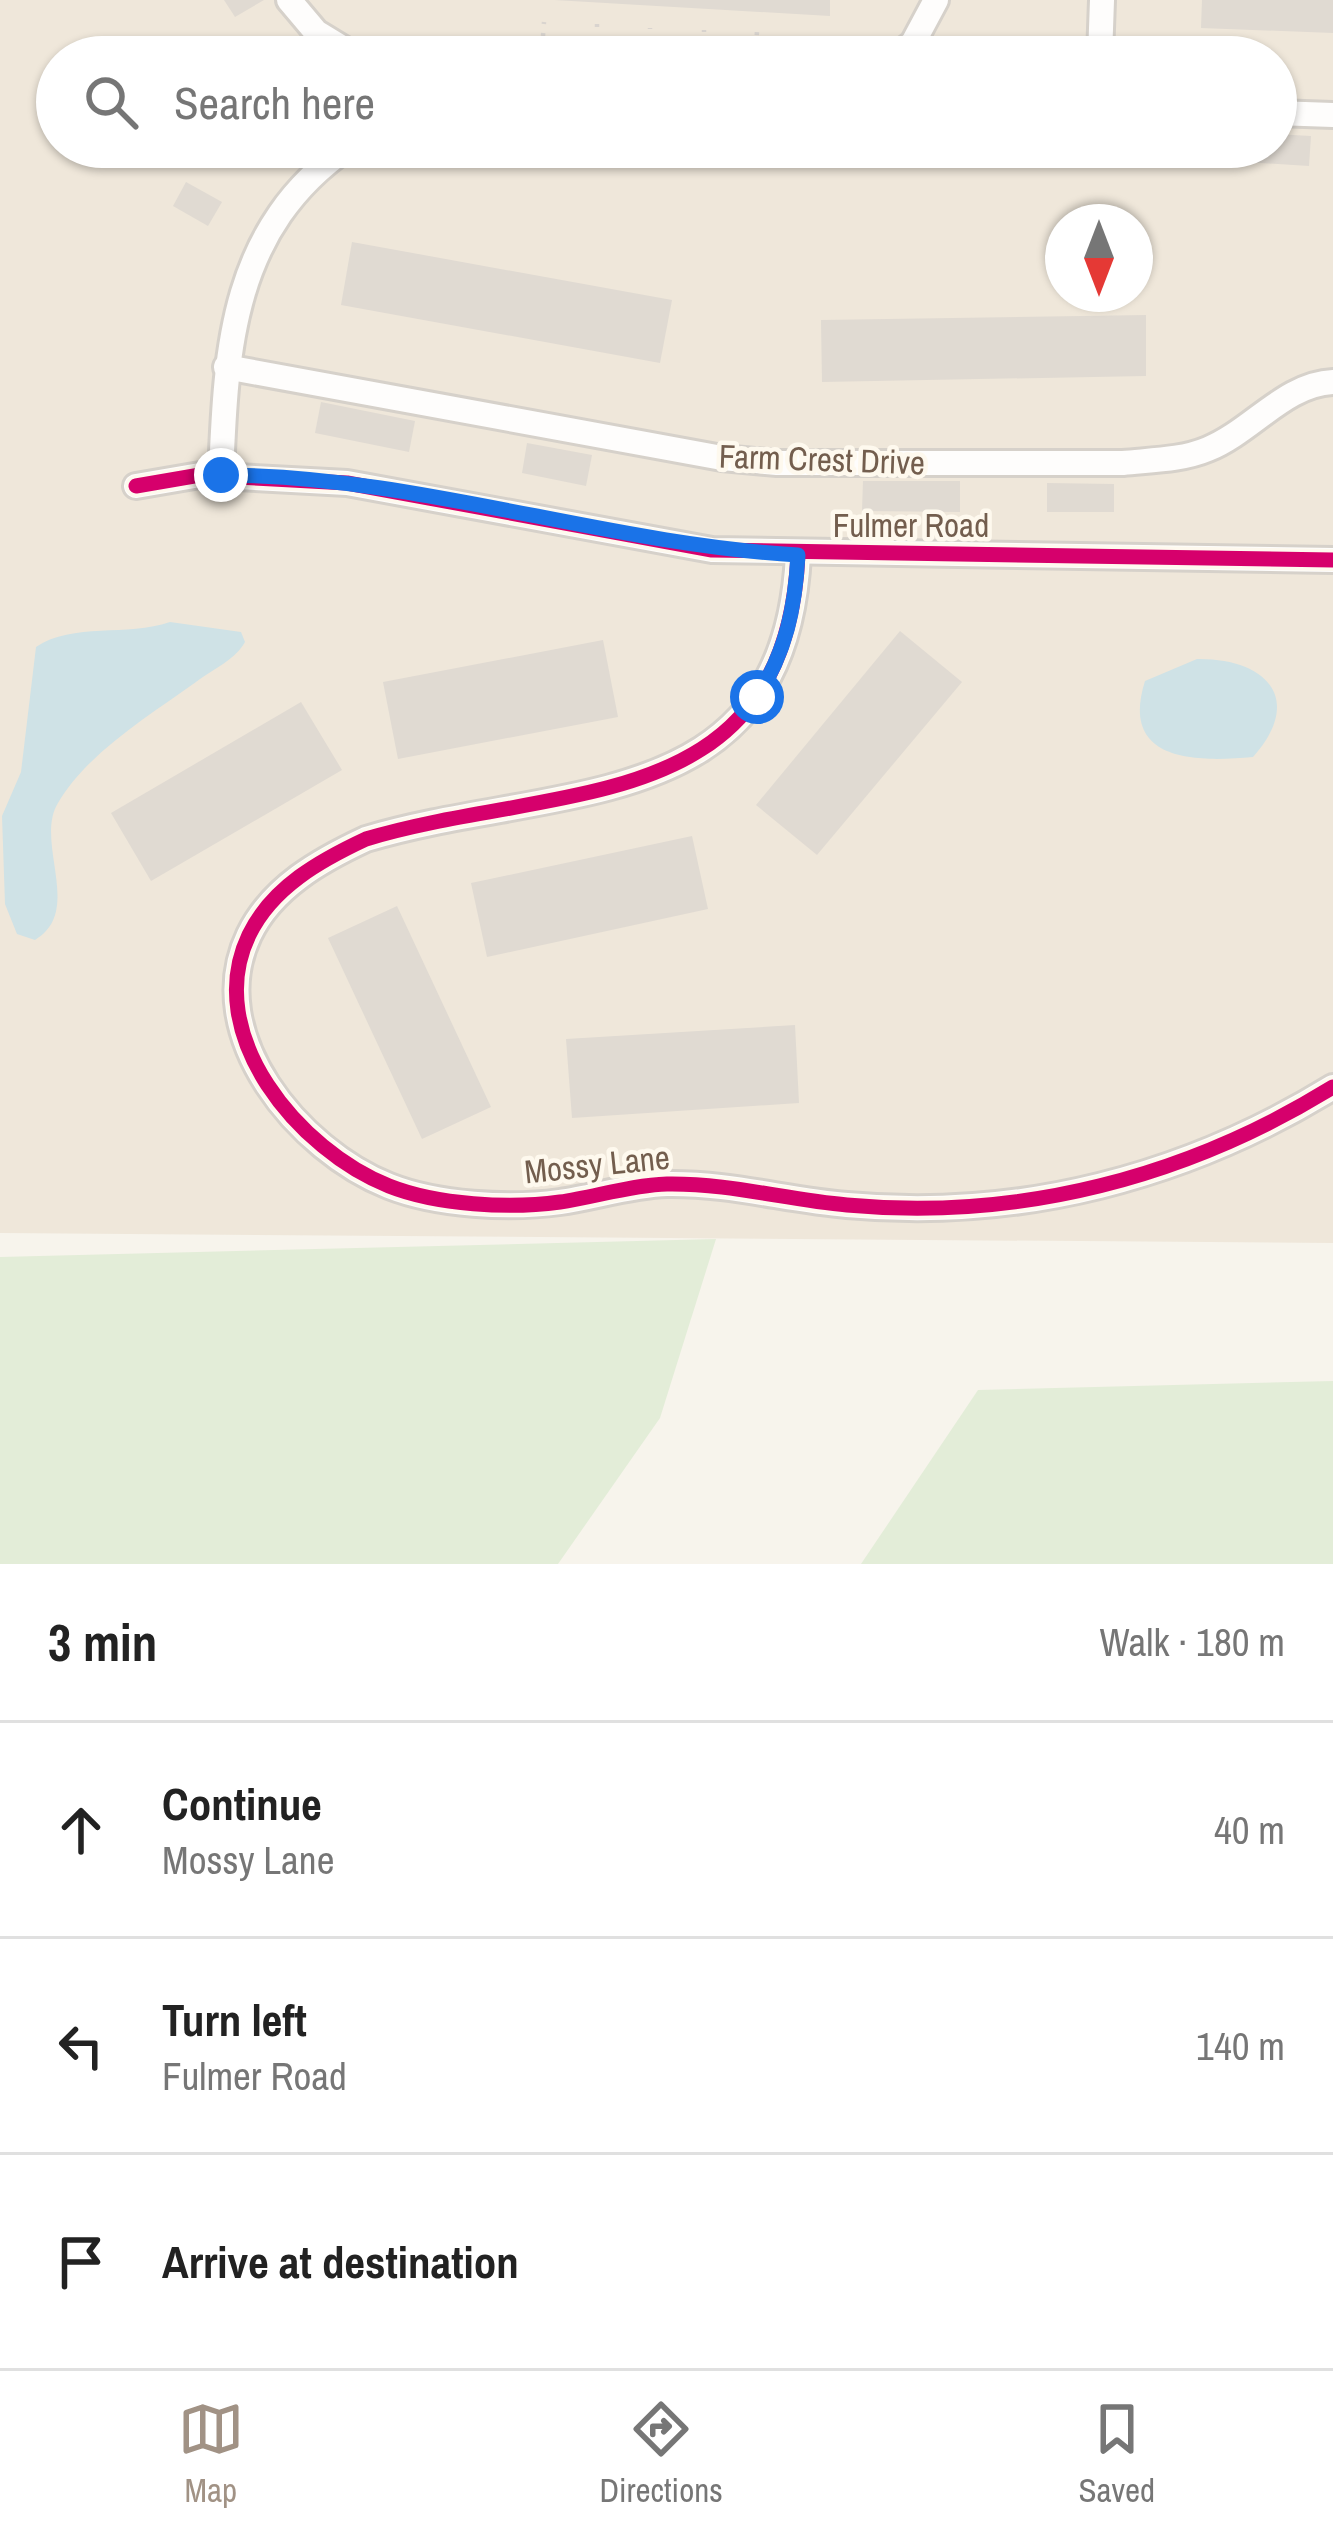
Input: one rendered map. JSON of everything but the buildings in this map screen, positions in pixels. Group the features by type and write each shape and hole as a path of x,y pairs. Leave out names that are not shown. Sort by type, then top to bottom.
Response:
{"street":[{"path":"289,0 323,36"},
{"path":"919,36 936,0"},
{"path":"1101,36 1102,0"},
{"path":"1297,114 1333,115"},
{"path":"221,475 226,367 253,254 284,208 326,168"},
{"name":"Farm Crest Drive","path":"226,367 722,458 777,463 1124,463 1175,458 1244,430 1295,392 1333,382"},
{"name":"Fulmer Road","path":"136,486 221,475 346,483 671,544 798,555 1333,560"},
{"name":"Mossy Lane","path":"798,555 795,605 781,660 757,697 687,761 642,782 367,839 325,859 268,908 250,933 238,969 237,1001 248,1045 272,1091 302,1130 343,1163 390,1187 427,1196 556,1202 657,1185 708,1184 848,1205 940,1208 1030,1201 1125,1182 1213,1150 1333,1087"}],"path":[{"path":"543,36 544,22"},
{"path":"597,36 598,24"},
{"path":"650,28 650,36"},
{"path":"704,30 704,36"},
{"path":"757,31 757,36"}],"shaded area":[{"path":"0,0 1333,0 1333,1243 0,1233"},
{"path":"170,622 241,632 245,642 230,659 121,736 70,785 52,819 56,912 35,940 17,934 5,904 2,816 21,772 36,647 66,635"},
{"path":"1197,659 1242,666 1270,686 1276,717 1253,757 1209,759 1168,752 1143,728 1140,708 1145,681"}],"green space":[{"path":"716,1239 660,1418 558,1564 0,1564 0,1257"},
{"path":"1333,1381 1333,1564 861,1564 978,1390"}],"cycle path":[{"path":"136,486 200,475 347,483 712,550 1333,560"},
{"path":"798,555 783,641 752,703 706,746 648,775 583,794 366,839 315,866 271,903 249,935 238,973 238,1011 249,1049 293,1118 355,1169 389,1186 451,1201 540,1204 667,1184 912,1208 975,1206 1100,1186 1220,1146 1333,1087"}],"route":[{"path":"221,475 346,483 630,537 712,550 798,555 795,605 781,660 757,697"}]}
